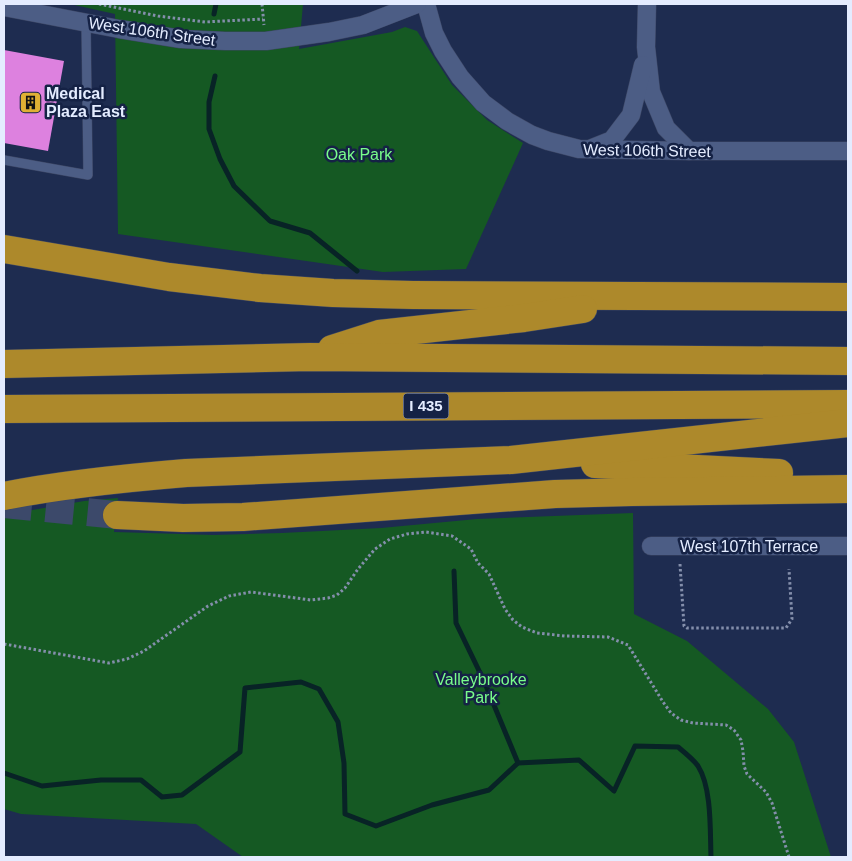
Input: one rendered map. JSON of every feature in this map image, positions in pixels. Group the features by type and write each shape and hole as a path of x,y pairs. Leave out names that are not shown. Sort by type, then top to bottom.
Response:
{"highway":[{"path":"4,249 169,277 260,288 333,293 848,297"},
{"path":"310,357 379,334 524,318 672,296"},
{"path":"4,364 310,357 848,361"},
{"name":"I 435","path":"4,409 848,404"},
{"path":"4,496 44,488 132,477 186,473 511,460 848,423"},
{"path":"511,460 848,477"},
{"path":"117,515 183,518 243,517 555,494 848,490"}],"street":[{"name":"West 106th Street","path":"4,7 181,39 266,41 362,25 417,4"},
{"name":"West 106th Street","path":"426,4 434,33 460,77 483,103 507,121 532,135 579,149 848,151"},
{"path":"647,4 646,47 651,92 666,128 689,151"},
{"path":"588,149 612,140 631,116 646,47"},
{"name":"West 107th Terrace","path":"651,546 848,546"}],"lane":[{"path":"4,160 88,175 86,23"}],"path":[{"path":"99,4 158,16 205,22 263,19"},
{"path":"4,644 109,663 127,659 144,651 208,606 229,596 251,592 311,600 337,596 375,549 390,539 407,534 426,532 452,536 471,549 478,563 489,574 505,609 513,620 522,627 537,632 565,636 608,638 628,645 671,713 681,720 693,723 726,725 734,730 741,740 744,766 747,774 766,792 772,804 789,857"},
{"path":"680,564 684,626 687,628 786,628 792,619 789,569"}],"green space":[{"name":"Oak Park","path":"70,4 303,4 299,49 392,32 405,27 417,31 452,85 487,120 523,143 466,269 383,272 118,234 115,14"},
{"name":"Valleybrooke Park","path":"118,498 114,532 214,535 282,533 381,528 477,519 633,513 634,614 687,641 768,709 794,742 831,857 243,857 196,824 21,814 4,809 4,515 84,501"}],"building":[{"name":"Medical Plaza East","path":"4,50 64,61 48,151 4,143"}],"waterway":[{"path":"214,14 216,4"},
{"path":"215,76 209,102 209,129 220,159 234,186 270,221 310,233 357,271"},
{"path":"454,571 456,623 484,681 518,763"},
{"path":"4,773 42,786 101,780 141,780 162,797 182,795 240,752 245,688 301,682 319,689 338,722 344,763 345,814 376,826 432,805 489,790 518,763 579,760 614,791 635,746 678,747 691,758 703,775 708,798 711,857"}],"tunnel":[{"path":"4,504 117,515"}],"place":[{"name":"Medical Plaza East","path":"30,102"}]}
